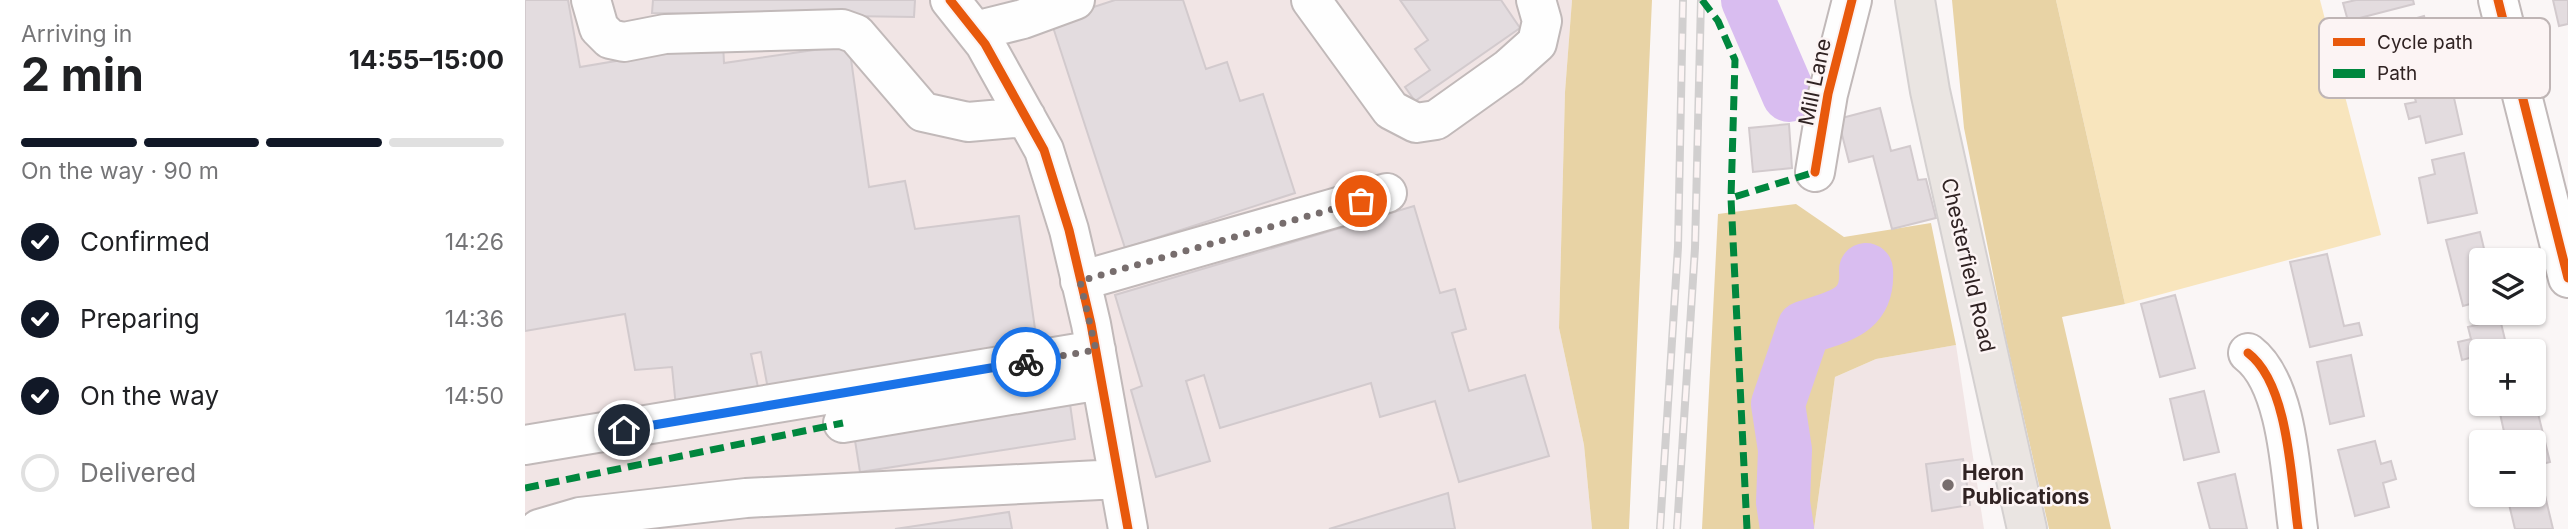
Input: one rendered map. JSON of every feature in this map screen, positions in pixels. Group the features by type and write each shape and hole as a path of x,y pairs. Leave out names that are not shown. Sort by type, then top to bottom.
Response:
{"main road":[{"name":"Chesterfield Road","path":"1915,0 1930,90 2027,529"}],"street":[{"path":"591,0 599,29 610,39 624,43 665,34 842,29 856,34 923,112 968,122 1026,117"},
{"path":"950,0 975,31 1044,150 1080,281 1128,529"},
{"path":"975,31 1023,19 1075,0"},
{"path":"1311,0 1391,110 1416,123 1436,120 1509,68 1537,43 1542,21 1536,0"},
{"name":"Mill Lane","path":"1815,172 1828,94 1852,0"},
{"path":"2498,0 2504,18"},
{"path":"2531,98 2555,167 2568,278"},
{"path":"1080,281 1387,193"},
{"path":"2248,353 2258,360 2273,390 2285,435 2298,529"},
{"path":"843,423 1098,365"},
{"path":"525,445 1098,365"},
{"path":"539,529 580,517 746,498 1119,479"}],"shaded area":[{"path":"525,0 1572,0 1565,92 1559,328 1584,445 1592,529 525,529"},
{"path":"1572,0 1652,0 1629,529 1592,529 1584,445 1559,328 1565,92"},
{"path":"1952,0 2056,0 2125,304 2062,317 2111,529 2049,529 2006,339 1964,128"},
{"path":"2056,0 2320,0 2325,18 2319,18 2319,98 2345,98 2381,235 2125,304"},
{"path":"1796,204 1844,237 1931,223 1956,345 1876,359 1835,377 1814,529 1702,529 1718,214"},
{"path":"1956,345 1984,529 1814,529 1835,377 1876,359"}],"building":[{"path":"525,0 568,0 580,67 723,43 724,63 849,45 869,187 905,181 915,229 1019,216 1038,350 768,389 761,352 751,354 759,392 676,407 672,367 635,370 625,314 525,331"},
{"path":"653,0 915,0 914,17 652,13"},
{"path":"1115,0 1183,0 1206,69 1227,62 1240,101 1263,94 1295,193 1125,248 1051,21"},
{"path":"1400,0 1501,0 1520,28 1415,101 1405,87 1430,70 1415,49 1428,40"},
{"path":"2356,0 2413,0 2414,4 2360,18 2347,18 2343,3"},
{"path":"2553,0 2568,0 2568,24 2559,26"},
{"path":"2415,98 2454,98 2462,134 2426,143 2420,116 2409,119 2405,104 2416,102"},
{"path":"1880,108 1891,151 1910,146 1918,180 1926,179 1936,218 1892,229 1873,156 1849,162 1838,119"},
{"path":"1789,124 1792,168 1753,172 1749,128"},
{"path":"2464,153 2477,213 2428,223 2419,178 2435,174 2432,160"},
{"path":"1414,206 1440,293 1455,289 1466,329 1452,333 1469,391 1525,375 1549,456 1459,482 1435,401 1380,417 1371,383 1220,428 1204,375 1186,381 1210,461 1156,477 1131,390 1142,386 1115,295"},
{"path":"2480,232 2484,248 2469,248 2469,304 2463,306 2446,240"},
{"path":"2327,254 2344,326 2359,323 2362,335 2310,347 2290,262"},
{"path":"2175,295 2195,368 2160,377 2141,304"},
{"path":"2501,325 2505,339 2471,339 2468,327"},
{"path":"2469,339 2469,358 2462,360 2458,342"},
{"path":"2351,355 2364,416 2330,424 2317,362"},
{"path":"2204,391 2219,452 2184,460 2170,399"},
{"path":"1069,397 1075,439 860,472 853,428"},
{"path":"2501,416 2539,416 2542,430 2504,430"},
{"path":"2375,441 2381,464 2391,461 2396,479 2383,483 2389,507 2355,516 2338,450"},
{"path":"2546,446 2550,462 2546,463"},
{"name":"Heron Publications","path":"1963,459 1970,505 1932,511 1926,464"},
{"path":"2235,474 2247,529 2210,529 2198,483"},
{"path":"1448,493 1455,529 1329,529"},
{"path":"2546,500 2553,529 2515,529 2510,507 2546,507"},
{"path":"1009,512 1012,529 895,529"}],"waterway":[{"path":"1748,0 1789,95"},
{"path":"1787,529 1783,502 1785,450 1778,404 1804,328 1839,316 1857,304 1866,284 1866,270"}],"railway":[{"path":"1660,529 1678,247 1683,0"},
{"path":"1677,529 1695,248 1701,0"}],"marked path":[{"path":"1702,0 1718,21 1735,60 1731,198"},
{"path":"1747,529 1731,198 1815,172"},
{"path":"525,488 843,423"}],"cycle path":[{"path":"950,0 985,44 1044,150 1069,230 1091,324 1128,529"},
{"path":"1815,172 1828,94 1852,0"},
{"path":"2498,0 2503,18"},
{"path":"2523,98 2568,278"},
{"path":"2248,353 2262,367 2280,409 2290,460 2298,529"}],"way so far":[{"path":"1026,362 1096,350 1080,281 1361,201"}],"place":[{"name":"Heron Publications","path":"1948,485"}],"route":[{"path":"624,430 1026,362"}]}
